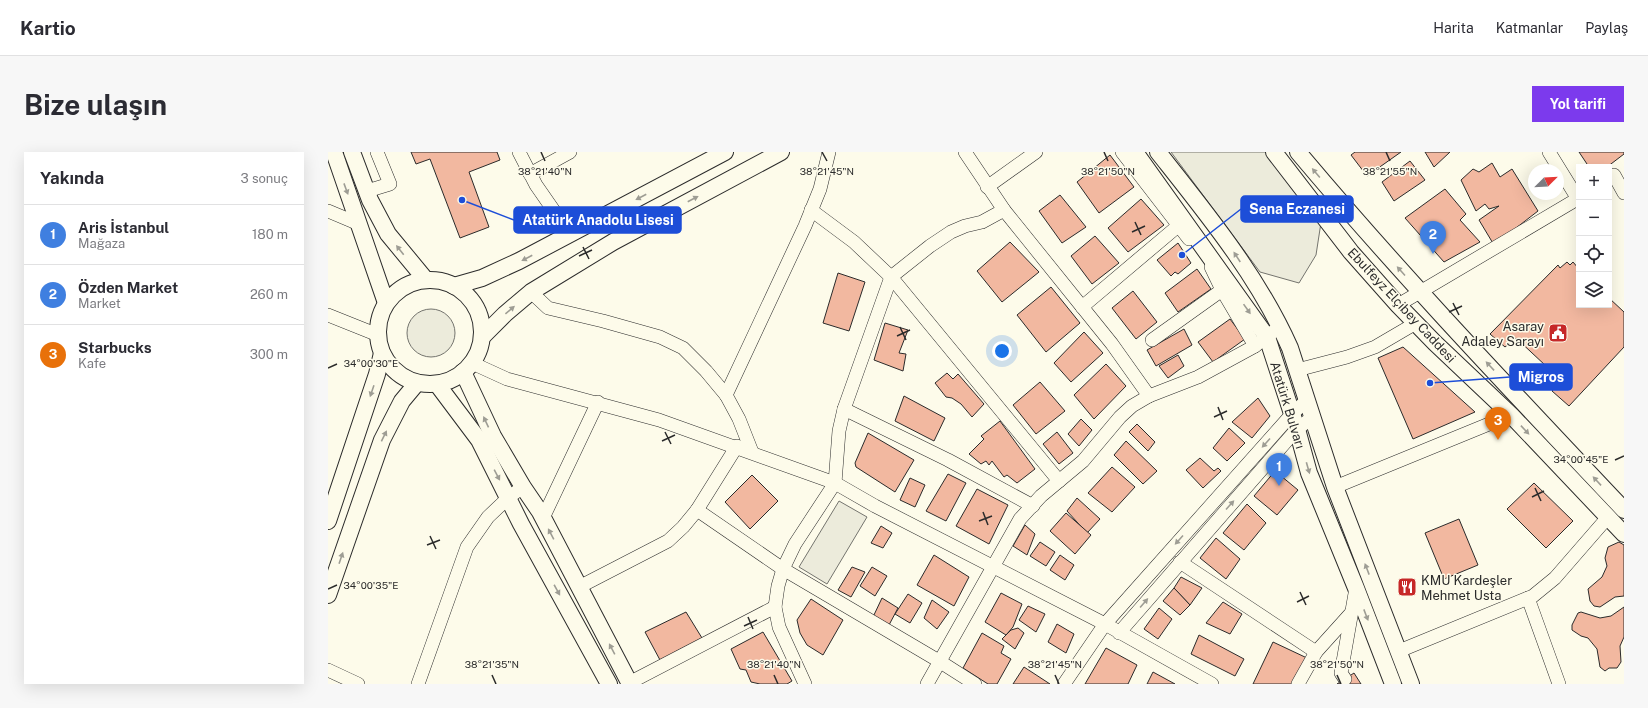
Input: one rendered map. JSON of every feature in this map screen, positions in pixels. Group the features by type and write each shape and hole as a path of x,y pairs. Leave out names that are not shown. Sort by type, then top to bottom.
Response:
{"main road":[{"path":"334,152 386,303"},
{"path":"352,152 367,191 388,234 426,280"},
{"path":"454,286 482,278 500,270 725,152"},
{"path":"482,337 505,314 531,292 613,242 781,152"},
{"name":"Atatürk Bulvarı","path":"1134,152 1261,341 1292,414 1309,473 1393,684"},
{"name":"Atatürk Bulvarı","path":"1158,152 1220,230 1280,326 1297,370 1335,486 1411,684"},
{"name":"Ebulfeyz Elçibey Caddesi","path":"1274,152 1351,252 1398,305 1511,415 1624,534"},
{"name":"Ebulfeyz Elçibey Caddesi","path":"1298,152 1354,218 1421,292 1624,508"},
{"path":"426,280 438,281 454,286 469,298 478,313 482,337 479,349 468,368 457,377 437,384 417,383 408,380 393,369 382,353 378,335 379,319 386,303 397,292 410,284 426,280"},
{"path":"328,521 377,374 382,353"},
{"path":"468,368 493,436 543,518 630,684"},
{"path":"328,595 382,440 402,402 417,383"},
{"path":"437,384 479,440 509,497 521,524 608,684"}],"street":[{"path":"367,191 390,184 377,152"},
{"path":"519,152 530,174 570,234"},
{"path":"530,174 570,152"},
{"path":"726,395 811,210 820,188 829,152"},
{"path":"965,152 987,187 1004,210 1112,344 1149,396"},
{"path":"987,187 1036,152"},
{"path":"1122,152 1212,268 1222,290 1261,341"},
{"path":"1549,152 1576,195"},
{"path":"1616,174 1624,193"},
{"path":"1398,305 1576,199"},
{"path":"811,210 854,242 891,277 1059,481"},
{"path":"804,684 779,627 775,607 778,586 783,569 795,544 835,482 839,430 844,408 891,277 930,246 951,232 965,226 982,222 1004,210"},
{"path":"328,211 359,224"},
{"path":"1082,307 1178,226"},
{"path":"1152,340 1222,290"},
{"path":"531,292 548,308 603,321 660,337 683,348 706,371 726,395 739,419 752,452"},
{"path":"328,315 378,335"},
{"path":"1297,370 1347,357 1375,347 1416,323"},
{"path":"927,684 1020,519 1059,481 1083,461 1120,417 1132,406 1149,396 1198,377 1261,341 1280,326"},
{"path":"468,368 598,402 659,420 737,446 835,482 875,506 1105,624 1212,684"},
{"path":"1064,684 1105,624 1292,414 1307,400"},
{"path":"543,518 598,402"},
{"path":"844,408 948,460 1033,506"},
{"path":"1335,486 1511,415"},
{"path":"1119,633 1297,430 1313,417"},
{"path":"579,587 668,540 683,527 696,510 737,446"},
{"path":"418,684 467,547 488,517 509,497 523,487"},
{"path":"696,510 783,569 939,661 975,684"},
{"path":"1398,651 1528,598 1541,590 1555,578 1608,517"},
{"path":"1180,562 1316,652"},
{"path":"1345,679 1341,673 1356,588"},
{"path":"1528,598 1559,684"},
{"path":"630,684 775,607"},
{"path":"1298,684 1316,652 1352,612"},
{"path":"328,670 358,684"}],"shaded area":[{"path":"1171,152 1279,152 1322,216 1316,255 1299,283 1260,272"},
{"path":"426,309 436,309 448,316 455,328 455,338 448,350 436,357 426,357 418,353 411,346 407,338 407,328 411,320 418,313"},
{"path":"839,501 867,517 827,584 799,567"}],"building":[{"path":"411,152 497,152 500,160 469,172 489,227 460,238 430,159 416,164"},
{"path":"1355,152 1401,152 1367,176 1351,155"},
{"path":"1425,152 1450,152 1434,167"},
{"path":"1579,152 1624,152 1624,154 1611,164 1587,164"},
{"path":"1110,155 1134,187 1099,213 1077,182"},
{"path":"1410,161 1425,180 1394,201 1382,182"},
{"path":"1492,163 1500,177 1512,169 1528,195 1528,200 1531,200 1538,211 1494,245 1479,220 1499,206 1489,209 1485,204 1476,211 1461,180 1473,169 1479,172"},
{"path":"1445,189 1466,214 1460,220 1480,242 1444,262 1405,218"},
{"path":"1060,195 1086,227 1062,243 1039,211"},
{"path":"1141,199 1164,225 1128,252 1108,228"},
{"path":"1095,236 1119,263 1092,284 1071,256"},
{"path":"1010,242 1039,272 1002,302 977,271"},
{"path":"1178,243 1191,263 1178,274 1175,272 1171,276 1157,260"},
{"name":"Asaray Adaley Sarayı","path":"1567,262 1570,265 1573,262 1576,266 1576,308 1612,308 1612,301 1624,312 1624,347 1569,406 1552,391 1561,380 1516,338 1505,347 1490,334 1558,265 1560,268"},
{"path":"1197,269 1211,289 1178,312 1165,293"},
{"path":"838,273 865,282 849,331 823,323"},
{"path":"1051,287 1080,323 1046,352 1017,315"},
{"path":"1133,291 1157,322 1136,339 1112,308"},
{"path":"1230,319 1245,339 1213,362 1198,342"},
{"path":"885,323 908,330 899,353 906,354 903,371 874,360"},
{"path":"1184,329 1192,345 1156,366 1147,350"},
{"path":"1084,332 1103,353 1071,382 1054,363"},
{"path":"1403,347 1475,412 1413,439 1378,358"},
{"path":"1178,355 1184,366 1168,378 1159,366"},
{"path":"1106,364 1126,386 1094,419 1074,395"},
{"path":"947,373 953,379 958,374 984,404 972,417 961,404 952,398 946,397 935,383"},
{"path":"1040,382 1065,411 1036,434 1013,405"},
{"path":"904,396 945,418 934,441 895,421"},
{"path":"1258,398 1270,416 1252,438 1232,422"},
{"path":"1081,419 1092,430 1079,446 1068,434"},
{"path":"1000,421 1035,469 1017,483 1007,475 1004,477 992,461 989,465 986,461 981,464 969,454 984,439 981,436"},
{"path":"1137,424 1155,442 1148,451 1129,432"},
{"path":"1229,428 1245,443 1227,461 1213,448"},
{"path":"1057,432 1073,453 1059,464 1043,444"},
{"path":"868,433 914,460 895,492 856,467 855,463"},
{"path":"1126,441 1157,471 1143,484 1114,455"},
{"path":"1200,458 1214,471 1218,468 1221,471 1203,488 1186,470"},
{"path":"1112,467 1135,487 1112,512 1088,493"},
{"path":"1275,471 1298,490 1277,515 1254,496"},
{"path":"948,474 966,483 946,521 926,511"},
{"path":"752,475 778,501 750,529 725,502"},
{"path":"910,478 925,485 915,507 900,500"},
{"path":"1534,483 1573,521 1546,548 1507,509"},
{"path":"977,489 1008,505 989,544 956,526"},
{"path":"1077,498 1100,519 1087,533 1067,511"},
{"path":"1247,504 1266,523 1244,550 1223,533"},
{"path":"1066,513 1091,535 1075,554 1050,531"},
{"path":"1459,519 1478,565 1444,579 1425,533"},
{"path":"1025,525 1035,534 1027,555 1013,546"},
{"path":"881,526 892,533 883,548 871,543"},
{"path":"1216,538 1240,559 1226,579 1200,558"},
{"path":"1040,542 1055,552 1046,566 1030,556"},
{"path":"1619,542 1624,545 1624,596 1615,597 1600,607 1594,606 1590,601 1588,589 1602,577 1607,566 1605,558 1608,547"},
{"path":"934,555 969,577 954,606 917,585"},
{"path":"1060,555 1074,565 1065,580 1050,570"},
{"path":"852,567 865,572 851,597 838,590"},
{"path":"872,567 887,576 875,596 860,586"},
{"path":"1181,577 1202,588 1190,605 1174,588"},
{"path":"1174,588 1190,605 1180,615 1163,601"},
{"path":"1001,593 1022,604 1013,627 1006,635 985,622"},
{"path":"908,594 922,603 910,623 895,614"},
{"path":"882,598 898,608 889,625 873,617"},
{"path":"811,599 843,620 823,655 807,645 800,633 797,620"},
{"path":"932,600 949,612 937,629 924,618"},
{"path":"1223,602 1242,614 1230,634 1206,623"},
{"path":"1028,606 1045,614 1036,632 1019,620"},
{"path":"1624,607 1624,637 1620,646 1621,662 1617,668 1609,668 1605,671 1600,667 1597,649 1588,638 1581,636 1572,630 1572,625 1578,613 1581,612 1600,618 1611,616"},
{"path":"1159,608 1172,619 1158,639 1144,629"},
{"path":"686,612 702,638 660,660 645,632"},
{"path":"1057,624 1074,634 1066,653 1048,642"},
{"path":"1018,628 1024,633 1015,649 1002,639 1011,630"},
{"path":"763,632 792,681 787,684 760,684 751,682 746,670 740,669 731,649"},
{"path":"982,633 1004,646 1001,653 1011,659 997,684 988,684 963,668"},
{"path":"1199,635 1244,659 1235,676 1191,654"},
{"path":"1273,642 1307,658 1293,684 1253,684"},
{"path":"1106,648 1137,665 1128,684 1085,684"},
{"path":"1024,667 1050,684 1013,684"},
{"path":"1153,672 1175,684 1147,684"},
{"path":"1354,673 1361,684 1337,684 1345,679"}],"place":[{"name":"Atatürk Anadolu Lisesi","path":"462,200"},
{"name":"Özden Market","path":"1433,254"},
{"name":"Sena Eczanesi","path":"1182,255"},
{"name":"Asaray Adaley Sarayı","path":"1558,333"},
{"name":"Migros","path":"1430,383"},
{"name":"Starbucks","path":"1498,440"},
{"name":"Aris İstanbul","path":"1279,486"},
{"name":"KMU Kardeşler Mehmet Usta","path":"1407,587"}]}
